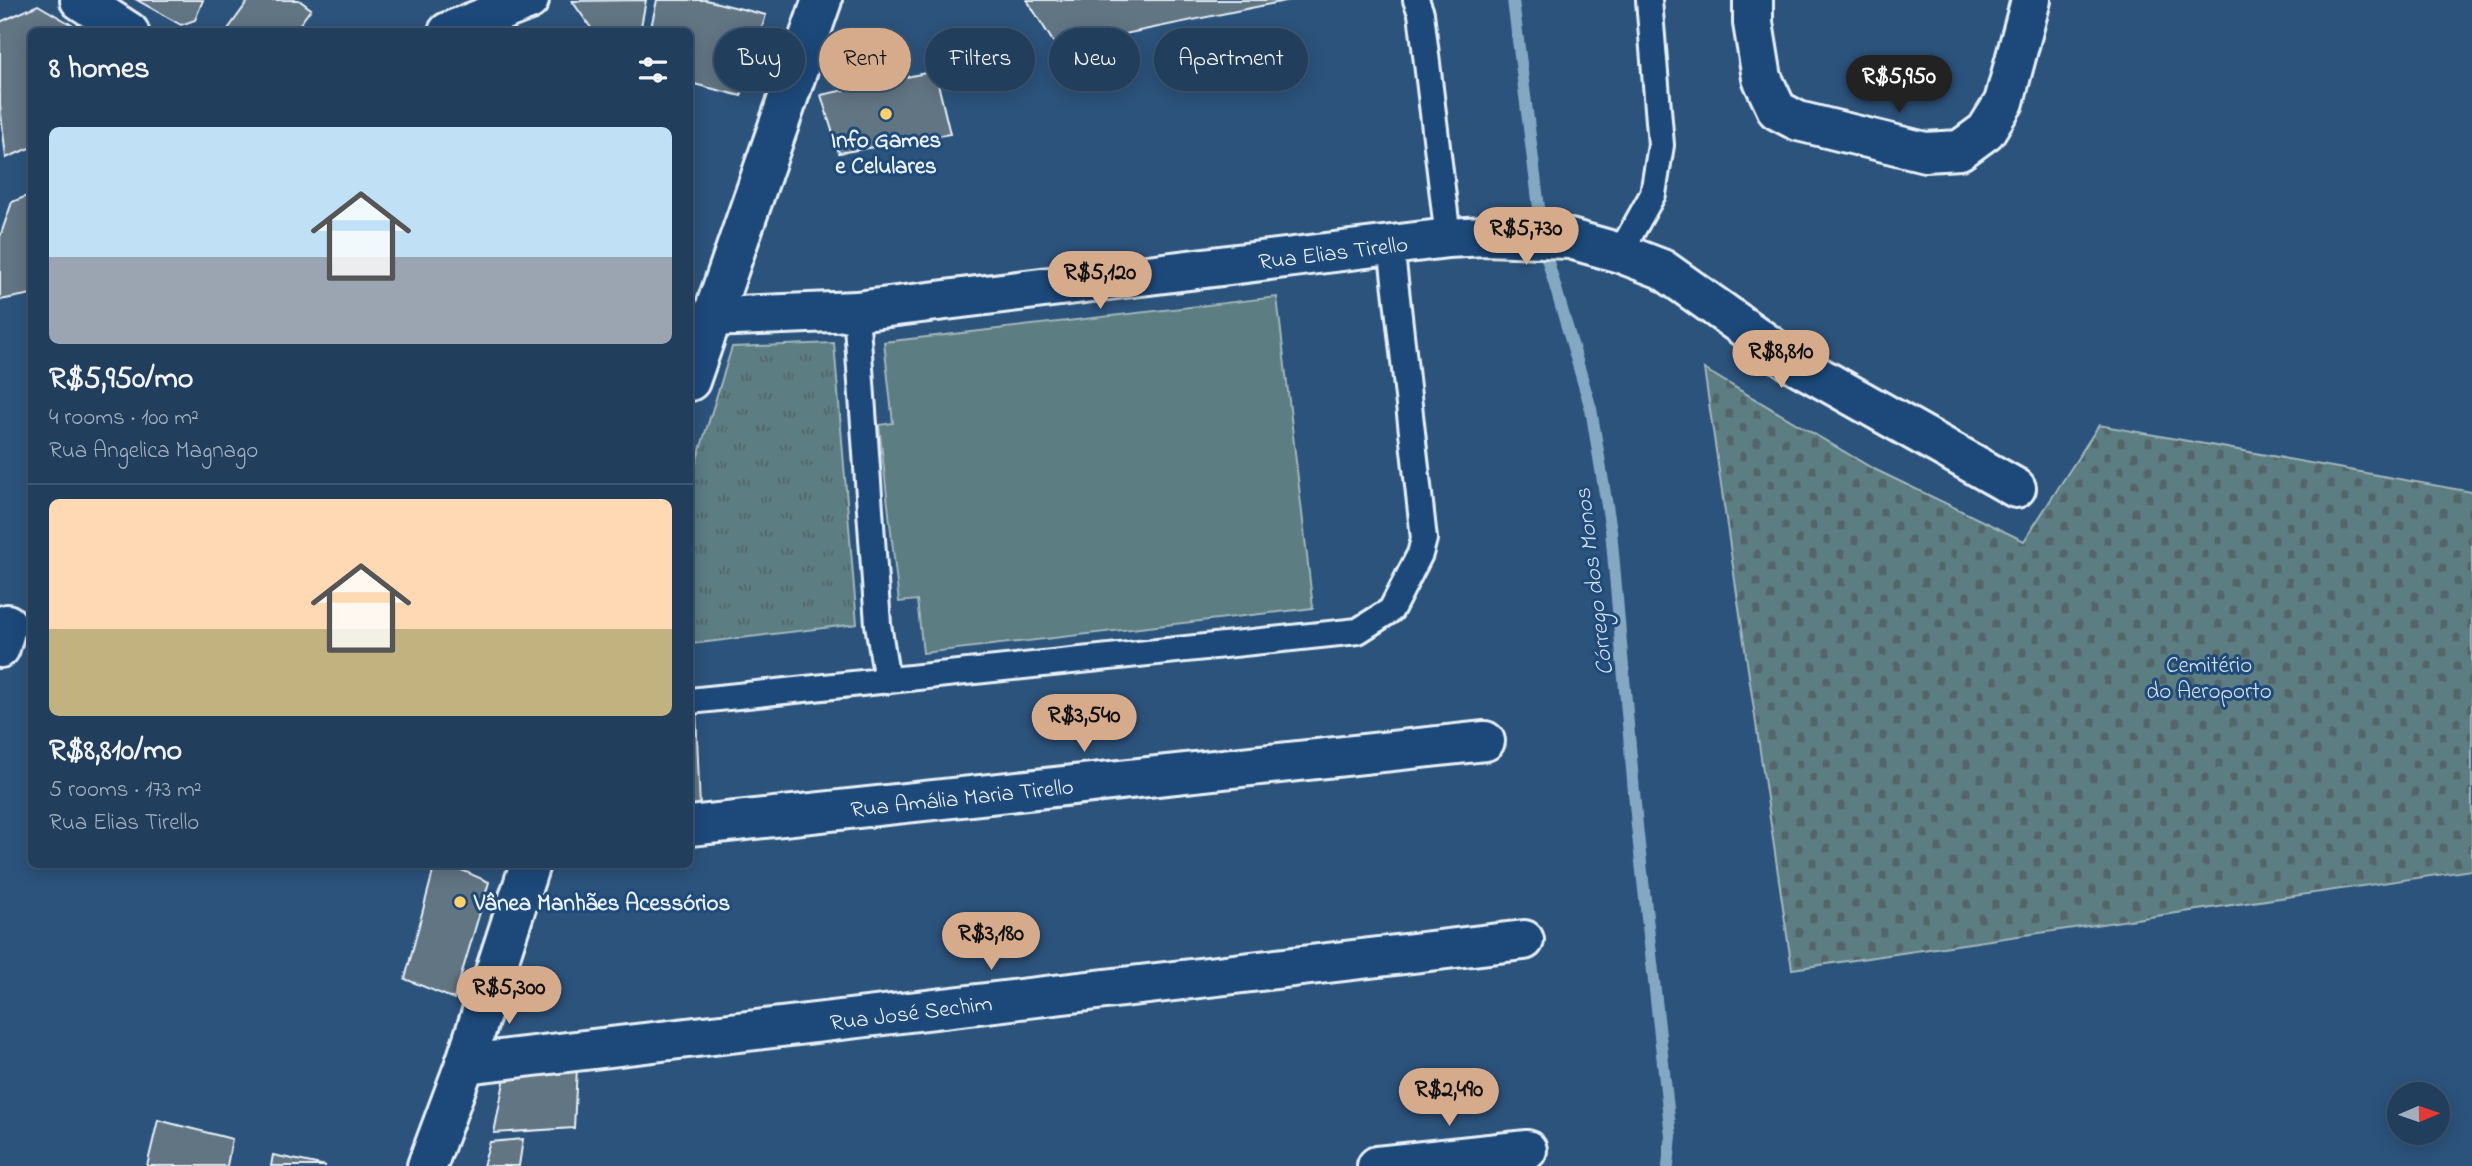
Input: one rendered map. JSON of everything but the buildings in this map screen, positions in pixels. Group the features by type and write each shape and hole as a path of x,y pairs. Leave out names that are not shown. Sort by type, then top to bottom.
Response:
{"street":[{"path":"80,0 124,28"},
{"path":"457,28 529,0"},
{"path":"693,372 822,0"},
{"path":"1754,0 1753,23 1762,78 1777,110 1798,121 1925,152 1960,150 1986,131 2004,102 2031,0"},
{"name":"Rua Elias Tirello","path":"711,317 856,311 1466,237 1570,239 1620,253 1662,269 1794,363 2016,488"},
{"name":"Rua Amália Maria Tirello","path":"693,826 1485,741"},
{"path":"427,1166 465,1064 529,868"},
{"name":"Rua José Sechim","path":"465,1064 1524,940"},
{"path":"1377,1166 1527,1150"}],"lane":[{"path":"1416,0 1421,13 1466,237"},
{"path":"1620,253 1653,194 1661,145 1649,0"},
{"path":"693,701 1358,631 1391,610 1420,554 1424,539 1391,245"},
{"path":"856,311 878,624 887,681"}],"green space":[{"path":"1277,297 1313,608 923,653 917,600 899,602 879,425 893,423 884,342"},
{"path":"834,343 857,624 693,644 693,472 732,347"},
{"name":"Cemitério do Aeroporto","path":"1704,369 1872,468 2024,541 2099,425 2472,492 2472,870 1792,969"}],"waterway":[{"name":"Córrego dos Monos","path":"1513,0 1544,248 1591,409 1611,530 1637,826 1671,1136 1668,1166"}],"place":[{"name":"Info Games e Celulares","path":"886,114"},
{"name":"Vânea Manhães Acessórios","path":"460,902"}]}
